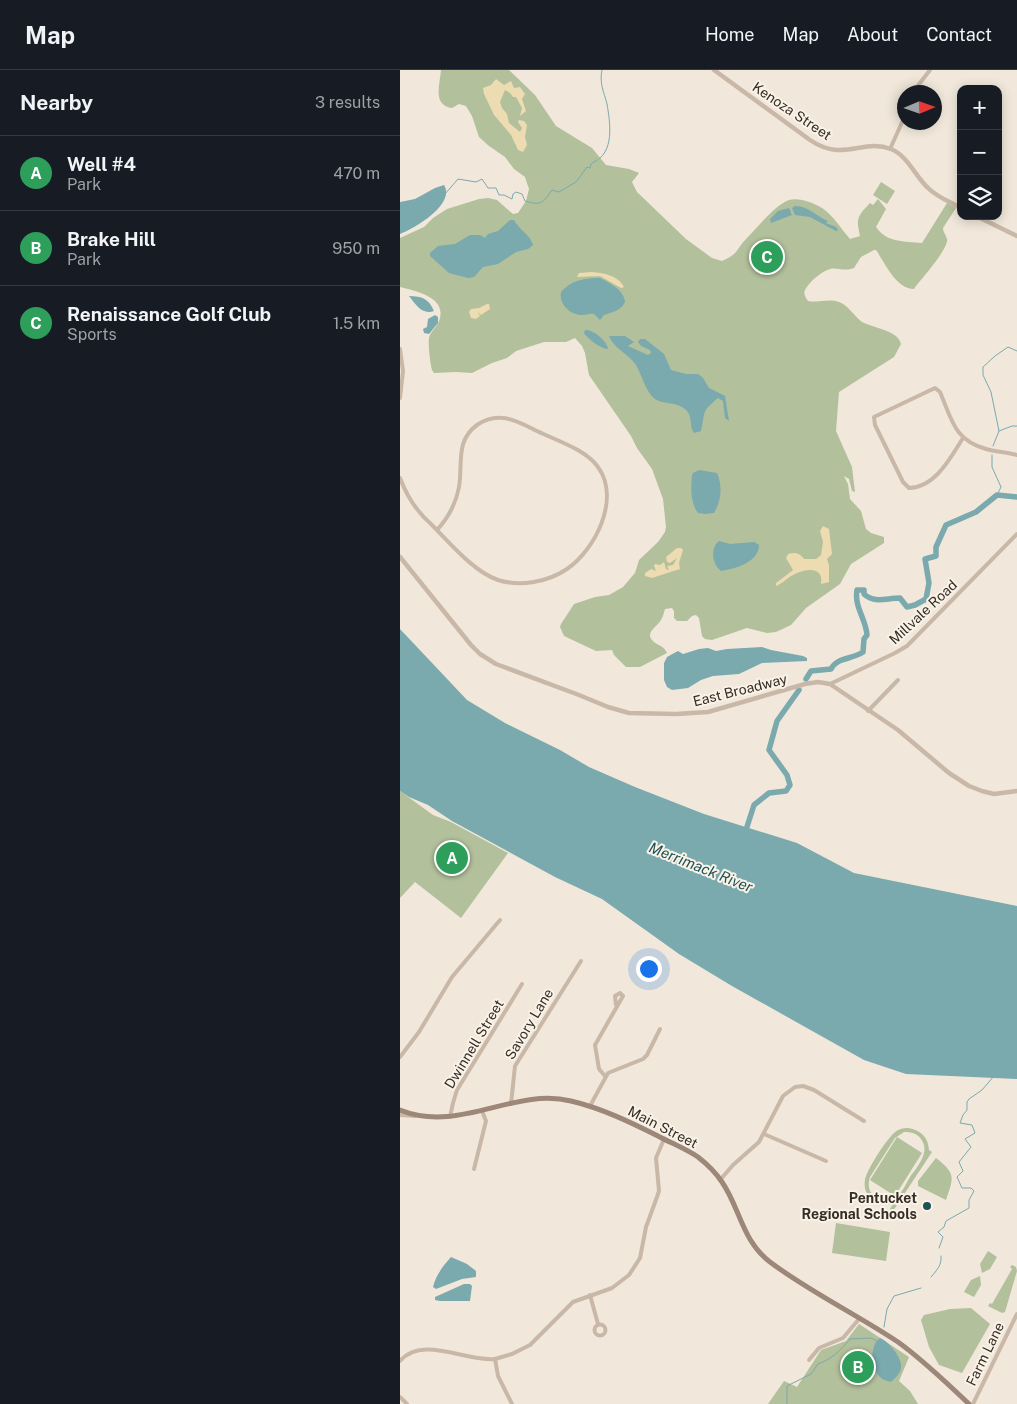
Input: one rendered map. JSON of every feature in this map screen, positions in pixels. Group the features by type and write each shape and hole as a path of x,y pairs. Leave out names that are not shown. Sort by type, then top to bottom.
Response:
{"main road":[{"name":"Main Street","path":"400,1110 418,1116 433,1118 450,1117 511,1104 558,1099 590,1106 664,1139 699,1158 720,1180 728,1192 746,1234 756,1250 769,1261 899,1343 971,1404"}],"street":[{"name":"Kenoza Street","path":"714,70 825,149 841,151 878,147 890,149"},
{"path":"918,85 930,70"},
{"path":"899,130 890,149 903,157 929,189 957,206"},
{"path":"984,220 1017,236"},
{"path":"400,350 403,371 400,398"},
{"path":"963,438 940,473 920,486 909,488 903,482 875,425 874,417 935,388 940,392 958,432 963,438 986,449 1017,455"},
{"path":"400,478 414,505 437,530 479,570 491,577 516,583 548,578 564,572 588,548 606,511 608,494 606,482 598,467 582,453 513,419 489,419 473,428 463,442 457,495 450,514 437,530"},
{"name":"Millvale Road","path":"830,684 907,646 1017,534"},
{"name":"East Broadway","path":"400,557 470,645 480,654 496,664 620,711 650,714 701,713 805,684 818,682 830,684"},
{"path":"868,711 898,680"},
{"path":"830,684 898,730 950,773 969,786 994,794 1017,791"},
{"path":"400,1057 419,1032 452,978 500,920"},
{"name":"Savory Lane","path":"511,1104 515,1066 580,961"},
{"name":"Dwinnell Street","path":"450,1117 458,1090 522,984"},
{"path":"605,1076 599,1069 595,1045 607,1026 616,1005"},
{"path":"590,1106 605,1076 614,1070 643,1059 660,1029"},
{"path":"720,1180 755,1147 764,1134 783,1096 790,1089 800,1086 814,1090 864,1121"},
{"path":"474,1169 486,1121 482,1111"},
{"path":"400,1115 418,1116"},
{"path":"764,1134 826,1161"},
{"path":"400,1361 409,1353 426,1349 474,1358 495,1359 512,1354 530,1345 568,1305 616,1286 629,1275 638,1261 643,1246 646,1227 657,1198 656,1158 664,1139"},
{"path":"590,1295 598,1324"},
{"name":"Farm Lane","path":"971,1404 1015,1322 1017,1314"},
{"path":"809,1360 819,1348 844,1338 859,1319"},
{"path":"495,1359 498,1376 512,1404"},
{"path":"400,1397 407,1404"}],"green space":[{"path":"441,70 509,70 535,95 556,126 592,148 606,165 629,169 639,173 632,182 637,192 686,239 712,258 722,261 735,253 743,242 778,206 793,199 811,202 822,208 850,239 860,236 858,221 860,215 870,203 873,205 878,199 886,209 876,227 880,232 891,239 922,243 947,203 956,208 943,228 947,239 944,250 914,289 902,285 896,280 876,250 874,250 861,257 854,268 847,270 833,269 823,272 805,290 808,301 831,300 842,303 862,322 890,332 899,339 901,344 894,357 839,392 836,431 852,467 855,492 852,491 849,479 844,476 848,484 850,499 861,511 866,529 871,533 884,537 884,543 851,564 840,584 806,608 791,625 776,632 767,633 747,628 712,640 705,639 702,636 699,618 696,615 687,621 677,621 674,618 672,608 665,609 661,620 651,632 650,637 664,648 667,653 640,667 626,667 614,655 612,650 596,651 564,636 560,627 574,604 595,597 609,595 623,587 635,573 639,560 658,542 666,527 663,499 652,469 589,375 585,353 575,338 566,342 544,342 516,351 507,358 472,373 434,373 432,370 429,338 439,321 441,313 435,301 429,297 400,287 400,238 424,227 433,218 447,209 479,199 497,200 513,214 518,213 526,201 529,189 525,177 514,169 505,157 479,137 472,116 466,106 459,104 452,108 442,103 439,98"},
{"path":"881,182 895,191 887,204 873,195"},
{"path":"400,791 433,815 451,822 508,853 461,918 415,882 400,898"},
{"path":"906,1128 917,1130 923,1135 929,1150 932,1152 893,1211 890,1209 893,1204 887,1205 872,1200 866,1191 865,1180 886,1142 896,1132","holes":["904,1132 916,1134 921,1139 924,1144 924,1154 897,1197 888,1201 880,1200 870,1191 870,1177 895,1138"]},
{"path":"897,1137 922,1153 895,1196 870,1180"},
{"path":"936,1158 947,1168 952,1176 946,1200 918,1186 918,1181"},
{"path":"836,1223 890,1232 886,1261 832,1253"},
{"path":"988,1251 997,1257 990,1269 982,1273 980,1264"},
{"path":"1012,1265 1016,1267 1017,1271 1005,1312 1002,1313 988,1306 990,1303 992,1304 1012,1269 1010,1267"},
{"path":"980,1276 981,1285 974,1297 964,1292 971,1280"},
{"path":"971,1308 990,1324 962,1373 939,1365 929,1347 921,1320 924,1315 950,1309"},
{"path":"859,1324 909,1357 899,1381 910,1391 918,1404 768,1404 784,1381 797,1387 821,1350 846,1341"}],"sand":[{"path":"496,79 504,85 511,81 514,88 520,87 525,94 522,99 526,111 520,116 522,108 516,97 513,97 505,90 500,102 507,114 509,123 520,132 522,128 518,122 519,120 524,121 527,125 525,137 527,145 523,152 518,150 511,135 494,115 484,94 483,88 491,85"},
{"path":"592,272 614,277 624,287 621,288 600,276 577,277 579,273"},
{"path":"489,304 490,309 481,315 478,312 480,316 476,319 471,318 469,312 471,309"},
{"path":"823,526 829,529 832,554 827,559 829,582 821,584 821,578 816,571 807,570 793,575 776,586 776,583 793,570 786,558 788,554 797,553 804,559 816,559 821,555 823,542 820,531"},
{"path":"677,548 683,550 679,563 680,569 652,578 645,576 645,573 651,569 656,571 655,564 660,565 664,562 666,569 669,570 667,566 673,565 677,558 670,563 667,562 666,557"}],"water":[{"path":"444,185 446,192 439,208 414,227 400,234 400,202 415,199"},
{"path":"795,206 808,209 828,221 826,223 836,227 838,230 836,231 810,217 795,215 792,208"},
{"path":"789,208 792,215 771,223 770,219 778,211"},
{"path":"510,220 514,220 533,245 528,249 516,252 498,264 483,267 474,277 468,278 449,273 430,256 430,253 438,246 455,244 470,235 480,235 485,238 488,234 498,231"},
{"path":"589,278 600,278 616,287 622,294 625,302 621,307 604,315 600,320 594,314 581,315 573,313 566,308 561,296 561,292 565,288"},
{"path":"409,296 424,299 434,311 426,312 417,306"},
{"path":"435,315 438,317 438,323 429,334 424,333 423,329 427,327 428,319"},
{"path":"585,330 592,331 599,336 608,349 592,341 584,333"},
{"path":"609,336 625,336 634,342 628,346 648,355 651,353 650,350 641,346 638,342 640,339 645,339 664,354 671,370 686,374 698,374 709,388 725,396 729,421 725,418 723,401 718,398 706,410 701,431 694,433 687,411 675,404 655,399 646,387 636,365 611,341"},
{"path":"699,470 717,473 719,478 720,494 714,513 698,513 695,509 691,490 692,475"},
{"path":"719,541 730,544 754,542 759,545 758,551 745,564 721,571 713,556 714,548"},
{"name":"Merrimack River","path":"400,629 467,700 505,723 560,750 589,767 704,814 797,843 854,873 1017,906 1017,1079 906,1074 864,1060 679,954 602,899 555,877 400,791"},
{"path":"762,647 803,656 807,658 807,661 762,663 739,674 713,676 701,680 688,688 672,690 667,687 664,680 664,663 667,657 678,651 683,654 708,648 716,651"},
{"path":"451,1257 467,1264 476,1271 476,1277 462,1279 436,1289 433,1287 436,1279"},
{"path":"464,1284 472,1286 470,1301 435,1300 435,1297"},
{"path":"880,1338 894,1350 901,1364 900,1372 891,1382 880,1377 873,1362 874,1346"}],"waterway":[{"path":"599,159 607,148 610,134 607,104 601,83 602,70"},
{"path":"445,194 458,179 476,182 482,179 488,188 496,188 499,195 512,199 513,194 516,192 522,194 525,201 538,203 544,201 552,190 559,192 576,182 587,167 590,168 591,164 597,160"},
{"path":"993,446 999,431 991,392 983,375 983,367 1008,347 1017,351"},
{"path":"999,431 1017,426"},
{"path":"992,455 992,467 1001,487 997,495"},
{"path":"806,679 811,671 831,669 837,662 863,652 864,639 867,635 857,602 857,590 864,590 864,594 877,600 900,598 907,607 926,599 929,583 925,559 936,556 936,547 946,525 976,512 997,495 1017,497"},
{"path":"745,833 754,805 769,793 786,791 790,785 787,775 769,750 777,721 799,690"},
{"path":"939,1248 943,1237 938,1232 944,1227 946,1221 969,1208 969,1200 974,1191 971,1188 962,1188 957,1177 963,1171 959,1162 971,1147 965,1139 975,1133 972,1125 960,1123 967,1110 969,1099 982,1090 994,1076"},
{"path":"931,1277 940,1265 941,1256"},
{"path":"884,1327 887,1309 894,1296 921,1288"},
{"path":"787,1404 787,1386 811,1374 818,1364 836,1354 850,1339 871,1338 877,1341"}],"place":[{"name":"Renaissance Golf Club","path":"767,257"},
{"name":"Well #4","path":"452,858"},
{"name":"Pentucket Regional Schools","path":"927,1206"},
{"name":"Brake Hill","path":"858,1367"}]}
